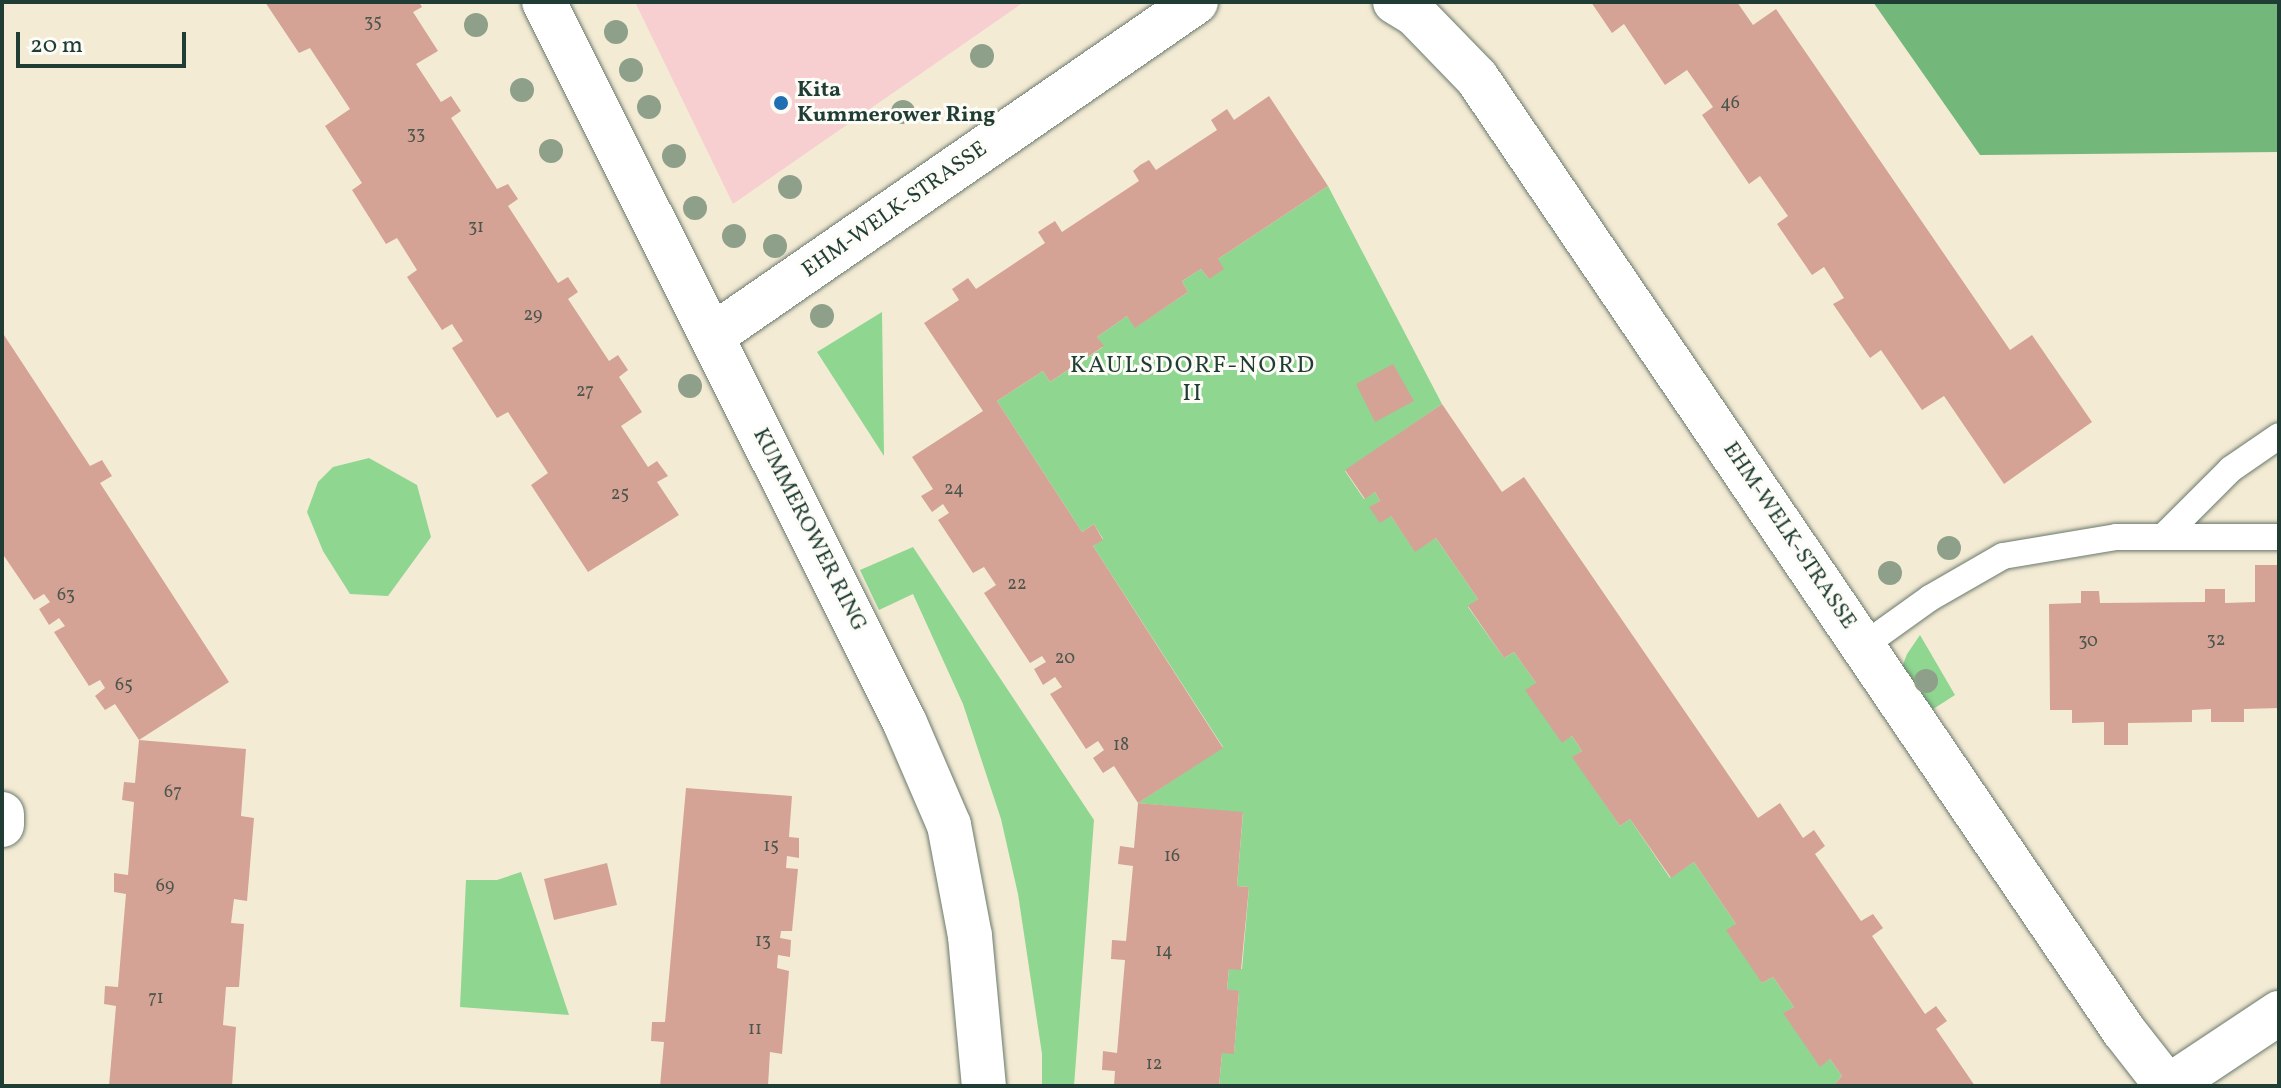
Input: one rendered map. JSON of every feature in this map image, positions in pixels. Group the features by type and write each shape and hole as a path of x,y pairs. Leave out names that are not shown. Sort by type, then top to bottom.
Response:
{"street":[{"name":"KUMMEROWER RING","path":"544,2 905,723 949,825 970,936 984,1086"},
{"name":"EHM-WELK-STRASSE","path":"712,336 1196,2"},
{"name":"EHM-WELK-STRASSE","path":"1395,2 1415,14 1477,78 2124,1031 2168,1086"},
{"path":"2,814 2,825"},
{"path":"2168,1086 2279,1013"}],"lane":[{"path":"2163,537 2231,469 2279,436"},
{"path":"1863,646 1930,598 2003,556 2116,537 2279,537"}],"shaded area":[{"name":"Kita Kummerower Ring","path":"635,2 1024,2 733,204"}],"green space":[{"path":"1873,2 2279,2 2279,152 1980,155"},
{"path":"1328,186 1442,404 1345,471 1364,499 1375,492 1380,501 1370,507 1391,516 1415,551 1436,538 1478,599 1468,607 1504,658 1514,652 1536,683 1562,742 1572,736 1582,751 1573,757 1620,826 1630,819 1670,878 1694,862 1736,924 1762,983 1773,977 1794,1007 1784,1013 1820,1066 1830,1059 1842,1076 1833,1086 1219,1086 1222,1053 1234,1053 1239,992 1227,989 1229,969 1242,969 1249,887 1237,886 1243,813 1138,803 1223,747 1093,546 1103,539 1094,524 1082,532 997,401 1043,371 1050,382 1103,347 1097,337 1127,316 1136,327 1188,292 1182,281 1201,269 1209,279 1218,259"},
{"path":"882,312 884,456 817,352"},
{"path":"369,458 417,485 431,537 388,596 350,594 323,551 307,512 318,482 333,467"},
{"path":"913,547 1094,820 1074,1086 1042,1086 1042,1054 1018,894 1001,819 963,704 913,594 879,610 860,570"},
{"path":"1920,635 1955,695 1927,713 1898,678 1907,654"},
{"path":"521,872 569,1015 460,1007 466,880 497,880"}],"building":[{"path":"265,2 419,2 422,7 413,12 438,51 416,64 441,102 451,96 461,111 451,118 497,189 508,184 518,199 508,206 558,283 568,277 578,292 568,299 609,361 618,355 628,370 619,377 642,412 621,426 648,467 657,461 668,476 657,482 679,515 588,572 531,485 548,473 508,412 497,418 452,348 463,341 452,324 442,330 407,277 417,270 397,238 386,244 352,190 362,183 325,126 350,109 310,48 299,53"},
{"path":"1591,2 1737,2 1753,25 1776,9 2010,350 2032,335 2092,422 2004,484 1944,396 1922,410 1881,350 1870,358 1833,304 1844,298 1824,267 1812,275 1777,224 1788,216 1760,176 1749,184 1702,115 1713,107 1687,70 1665,85 1624,24 1612,33"},
{"path":"1269,96 1328,186 1218,259 1224,269 1209,279 1201,269 1182,281 1188,292 1135,328 1127,316 1097,337 1104,346 1050,382 1043,371 997,401 1082,532 1094,524 1103,540 1093,546 1223,748 1138,803 1114,766 1103,773 1093,758 1104,750 1098,741 1086,749 1050,694 1062,687 1055,677 1043,685 1034,669 1046,662 1042,656 1030,663 984,593 996,585 984,567 973,573 938,520 949,513 943,504 932,512 921,496 933,489 912,457 983,411 924,323 959,300 952,289 968,278 976,289 1045,243 1038,232 1047,226 1055,221 1062,232 1139,181 1133,171 1140,165 1149,160 1156,170 1217,130 1211,120 1227,109 1234,120"},
{"path":"2,332 90,466 102,460 112,476 100,483 229,682 139,740 115,704 105,710 95,696 105,688 100,680 89,686 54,632 65,626 59,618 49,625 39,609 50,602 44,594 34,600 2,553"},
{"path":"1393,364 1414,401 1375,422 1356,384"},
{"path":"1442,404 1502,492 1524,477 1758,818 1780,803 1803,838 1814,830 1825,846 1815,854 1861,921 1873,914 1883,928 1872,936 1925,1014 1936,1006 1947,1021 1936,1029 1975,1086 1833,1086 1842,1076 1830,1059 1820,1067 1783,1013 1794,1007 1773,977 1762,983 1726,930 1736,924 1694,862 1671,878 1630,819 1620,826 1572,757 1582,751 1572,736 1562,743 1525,690 1536,683 1514,652 1504,658 1468,606 1478,599 1436,538 1415,552 1391,516 1380,523 1369,507 1380,501 1375,492 1365,499 1345,470"},
{"path":"2255,565 2279,565 2279,708 2244,709 2244,722 2211,722 2211,709 2192,710 2192,722 2128,723 2128,745 2104,745 2104,722 2072,723 2072,710 2050,710 2049,604 2081,603 2081,591 2099,591 2100,603 2205,602 2205,589 2225,589 2225,603 2255,602"},
{"path":"139,740 246,749 241,816 254,818 247,901 234,899 231,923 244,924 239,987 226,987 223,1025 236,1027 232,1086 109,1086 116,1006 104,1004 105,986 118,987 126,894 114,892 114,873 128,875 134,802 122,800 124,782 135,783"},
{"path":"686,788 792,796 789,837 799,838 799,858 787,856 786,868 798,869 792,931 781,931 780,938 791,940 790,957 778,955 777,968 789,971 782,1054 770,1052 768,1086 660,1086 664,1042 651,1041 652,1022 665,1022"},
{"path":"1138,803 1243,812 1237,886 1249,887 1241,970 1229,969 1227,989 1239,991 1234,1054 1222,1053 1219,1086 1114,1086 1115,1071 1102,1070 1103,1051 1117,1053 1125,960 1111,959 1112,940 1126,941 1133,866 1118,864 1120,846 1134,848"},
{"path":"607,863 617,905 554,920 544,879"}],"place":[{"name":"Kita Kummerower Ring","path":"781,103"}],"district":[{"name":"KAULSDORF-NORD II","path":"1193,381"}]}
